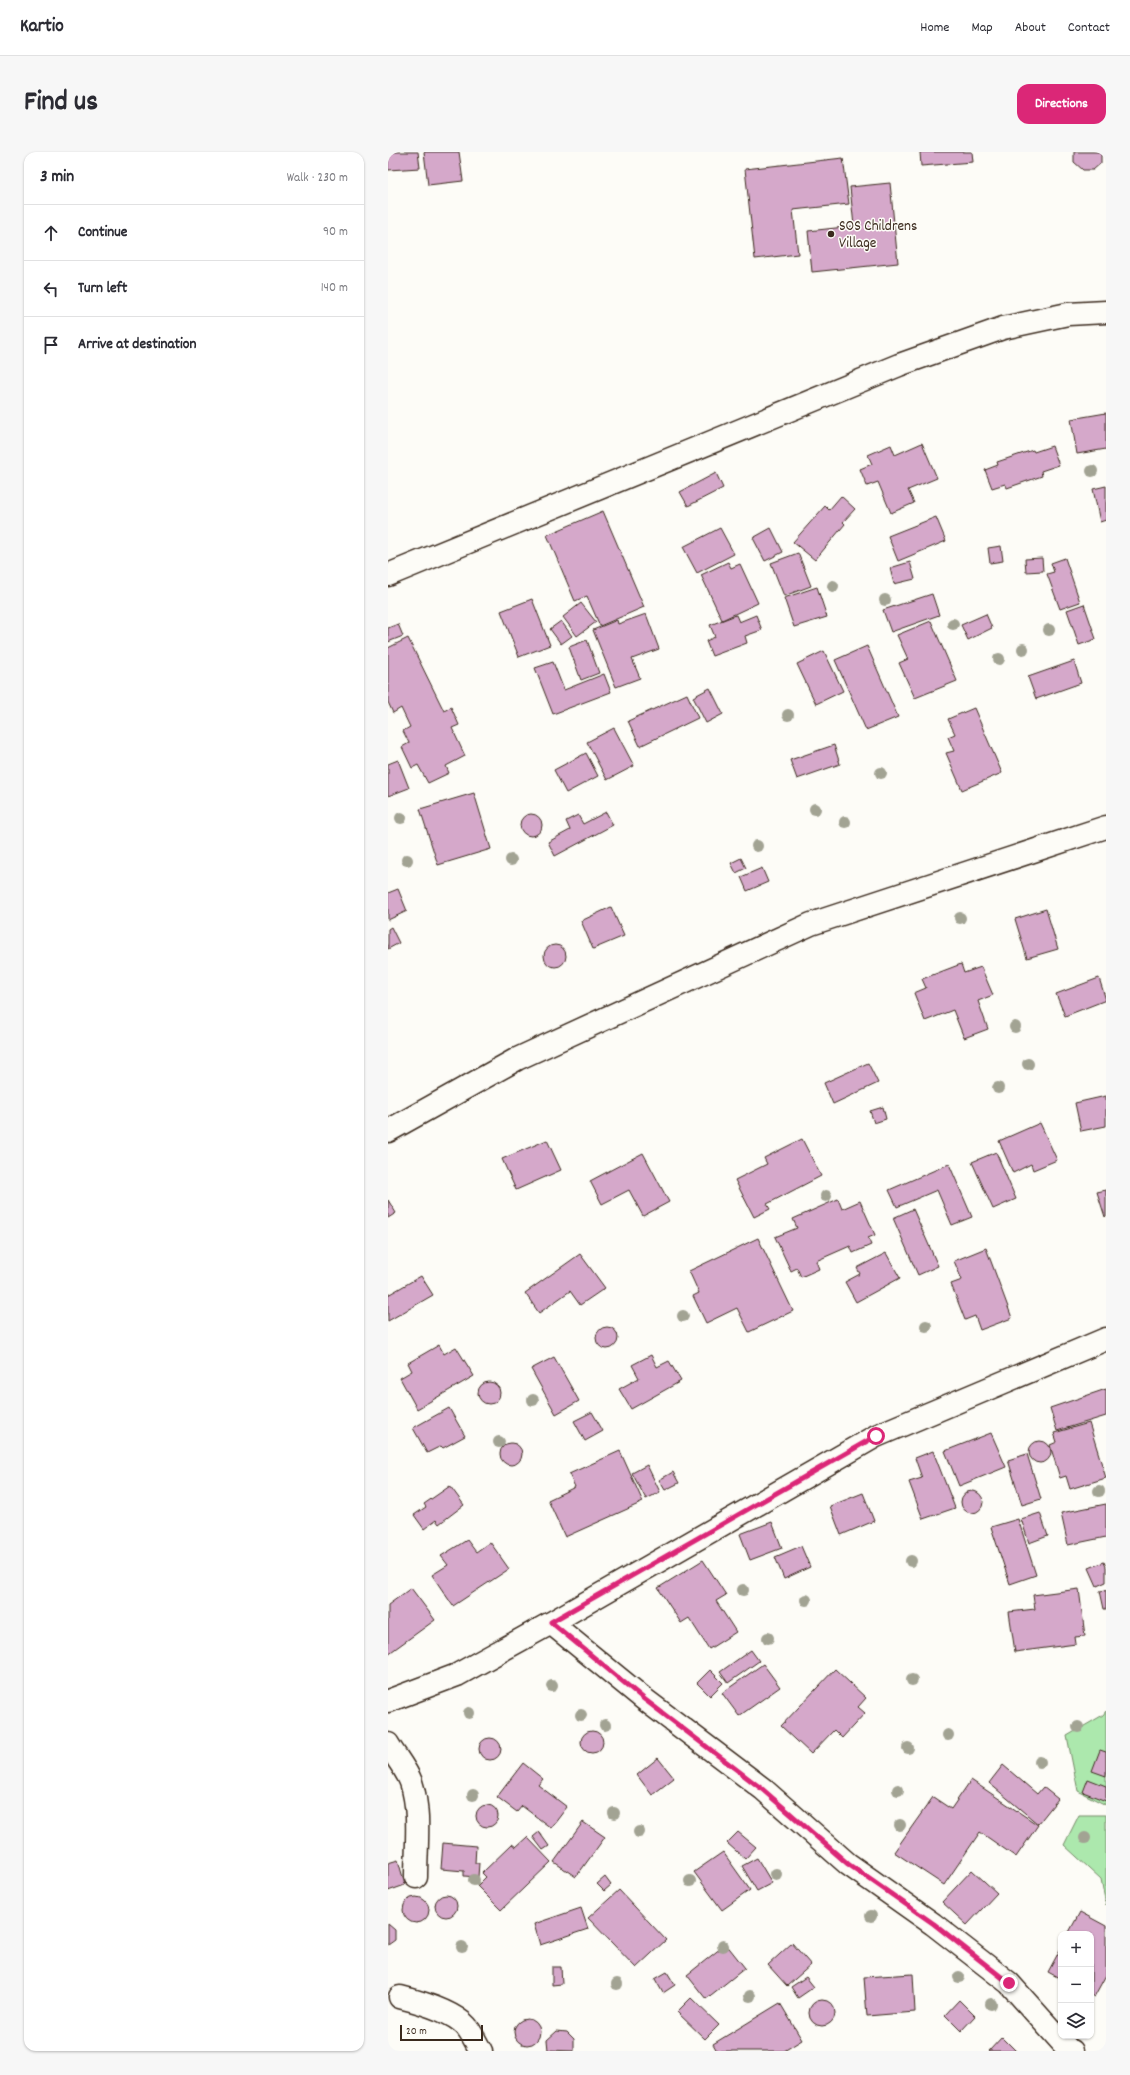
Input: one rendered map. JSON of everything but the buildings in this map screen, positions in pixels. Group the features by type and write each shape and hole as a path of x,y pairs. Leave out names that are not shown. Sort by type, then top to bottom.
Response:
{"street":[{"path":"388,575 899,365 1004,328 1068,314 1106,312"},
{"path":"388,1131 517,1059 811,924 1106,827"},
{"path":"388,1701 457,1675 876,1436 1106,1339"},
{"path":"551,1622 644,1699 762,1789 848,1864 934,1924 1009,1983 1069,2050"},
{"path":"388,1744 410,1780 414,1793 417,1813 416,1877"},
{"path":"400,1997 425,2004 445,2012 466,2026 481,2051"}],"green space":[{"path":"1106,1711 1106,1805 1078,1791 1067,1736 1103,1715"},
{"path":"1079,1815 1106,1815 1106,1905 1101,1879 1064,1845"}],"place":[{"name":"SOS Childrens Village","path":"831,234"}],"route":[{"path":"876,1436 551,1622 644,1699 762,1789 848,1864 934,1924 1009,1983"}]}
